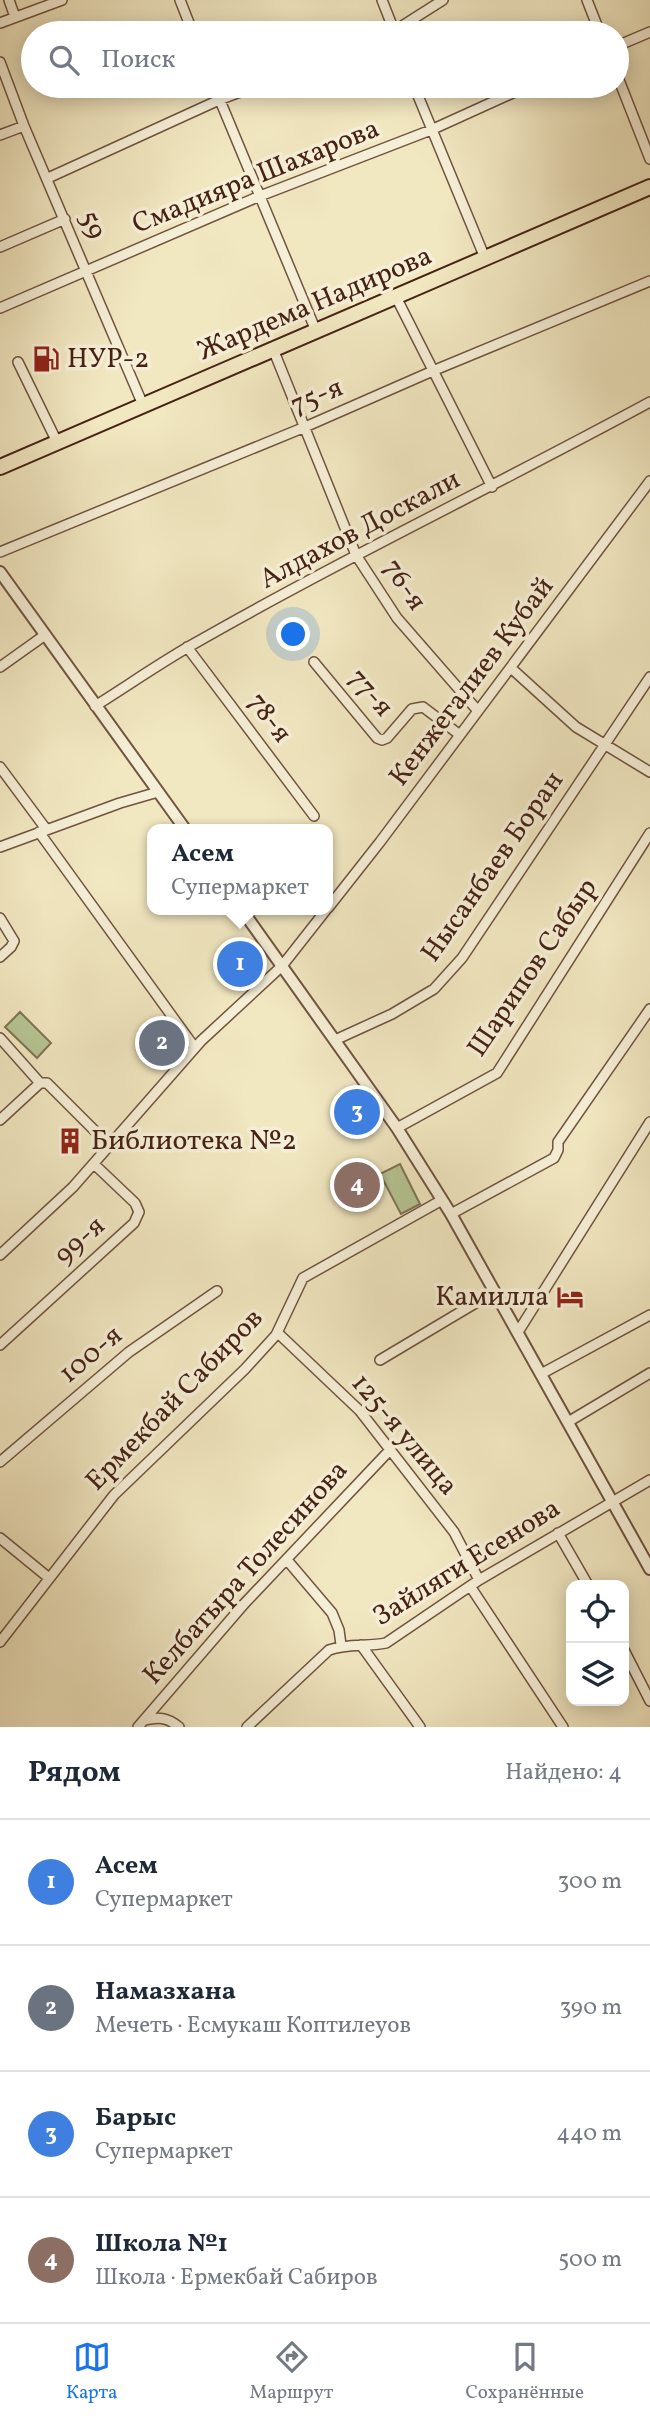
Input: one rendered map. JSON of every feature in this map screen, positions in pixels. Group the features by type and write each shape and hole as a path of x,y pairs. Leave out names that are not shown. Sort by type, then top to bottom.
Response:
{"highway":[{"name":"Жардема Надирова","path":"0,467 650,187"}],"street":[{"path":"9,0 15,17"},
{"path":"0,23 62,0"},
{"path":"180,0 188,21"},
{"path":"382,0 389,21"},
{"path":"411,21 443,0"},
{"path":"587,0 595,21"},
{"path":"629,41 650,32"},
{"name":"59","path":"0,62 24,126 144,404"},
{"path":"48,178 224,98"},
{"path":"419,98 485,258"},
{"name":"Смадияра Шахарова","path":"0,308 260,196 431,130 502,98"},
{"path":"626,98 650,159"},
{"path":"219,100 316,331"},
{"path":"0,135 24,126"},
{"path":"0,247 65,219"},
{"name":"75-я","path":"0,552 305,428 435,370 650,281"},
{"path":"396,297 492,487"},
{"name":"76-я","path":"273,349 356,555 397,618 478,711"},
{"path":"19,362 57,442"},
{"name":"Алдахов Доскали","path":"96,706 187,648 356,555 492,487 650,402"},
{"name":"Кенжегалиев Кубай","path":"333,901 650,481"},
{"path":"0,572 180,824"},
{"path":"0,667 45,635"},
{"name":"78-я","path":"187,648 314,816"},
{"name":"77-я","path":"314,662 382,740 417,707 423,707 460,735"},
{"path":"511,668 553,709 605,746 650,772"},
{"name":"Нысанбаев Боран","path":"335,1040 392,1014 434,989 462,958 650,677"},
{"path":"0,767 195,1048"},
{"path":"0,847 158,792"},
{"name":"Шарипов Сабыр","path":"397,1128 497,1073 650,833"},
{"path":"246,915 397,1128 451,1214 650,1569"},
{"name":"Кенжегалиев Кубай","path":"0,1255 94,1164 195,1048 282,966 322,915"},
{"path":"0,918 14,941 12,947 0,957"},
{"path":"451,1214 554,1158 558,1142 650,1009"},
{"path":"0,1038 40,1083"},
{"path":"1,1117 40,1083 47,1083 54,1087 109,1145"},
{"path":"518,1332 650,1122"},
{"name":"99-я","path":"0,1345 134,1223 139,1212 135,1203 94,1164"},
{"name":"Ермекбай Сабиров","path":"0,1642 114,1494 245,1369 276,1335 303,1278 442,1200"},
{"name":"100-я","path":"0,1462 140,1343 217,1291"},
{"path":"380,1360 495,1292"},
{"path":"541,1374 650,1315"},
{"name":"125-я улица","path":"276,1335 280,1335 360,1411 454,1532 479,1580"},
{"path":"568,1422 650,1373"},
{"name":"Келбатыра Толесинова","path":"141,1724 244,1604 389,1451"},
{"name":"Зайляги Есенова","path":"341,1645 374,1646 386,1643 479,1580 650,1480"},
{"path":"558,1533 585,1580"},
{"path":"0,1538 49,1578"},
{"path":"247,1727 329,1650 341,1645 339,1630 332,1613 287,1560"},
{"path":"470,1586 563,1727"},
{"path":"361,1645 420,1727"},
{"path":"629,1660 650,1701"},
{"path":"141,1724 160,1717 179,1727"}],"green space":[{"path":"20,1012 51,1043 37,1058 5,1027"},
{"path":"400,1164 420,1204 401,1214 380,1174"}],"place":[{"name":"НУР-2","path":"46,359"},
{"name":"Асем","path":"240,964"},
{"name":"Намазхана","path":"162,1043"},
{"name":"Барыс","path":"357,1112"},
{"name":"Библиотека №2","path":"70,1141"},
{"name":"Школа №1","path":"357,1185"},
{"name":"Камилла","path":"570,1297"}]}
